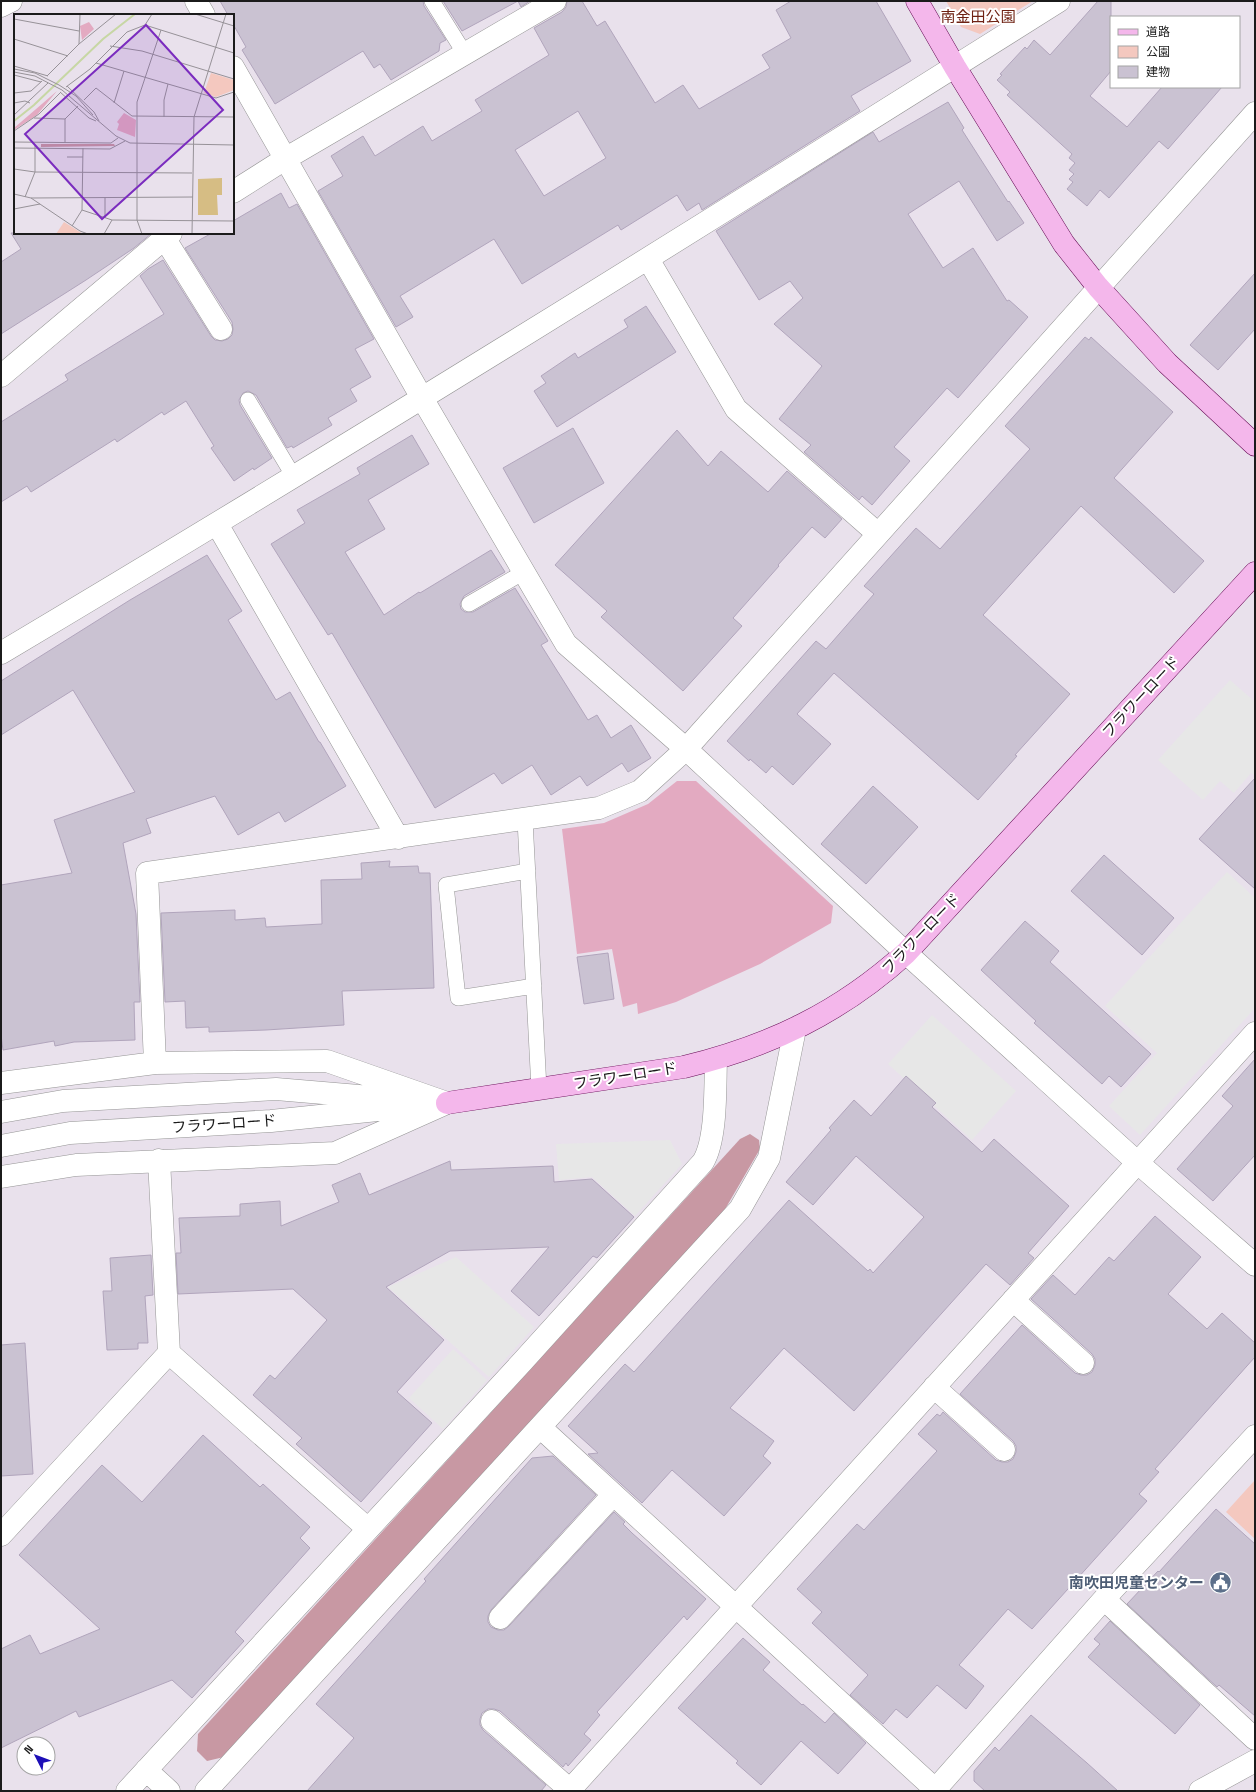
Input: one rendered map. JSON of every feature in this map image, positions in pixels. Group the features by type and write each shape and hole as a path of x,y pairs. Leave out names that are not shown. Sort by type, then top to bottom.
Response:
{"street":[{"path":"1,6 11,1"},
{"path":"196,1 203,14"},
{"path":"234,191 285,159 555,1"},
{"path":"917,1 954,67 1064,244 1098,287 1167,362 1255,444"},
{"path":"1,653 294,478 648,259 1059,1"},
{"path":"234,69 422,398 566,644 686,749 906,953 1138,1163 1255,1265"},
{"path":"155,1063 147,873 525,820 599,808 640,791 686,749 1255,113"},
{"path":"1,376 168,236 221,329"},
{"path":"648,259 736,409 878,534"},
{"path":"217,524 398,838"},
{"name":"フラワーロード","path":"1,1146 70,1133 271,1121 447,1103 684,1067 716,1059 753,1047 795,1029 846,1000 882,974 906,953 1255,573"},
{"path":"206,1791 541,1428 740,1209 769,1158 795,1029"},
{"path":"492,1721 569,1791 1255,1033"},
{"path":"127,1791 703,1162 709,1151 712,1138 716,1059"},
{"path":"1,1083 155,1063 327,1062 447,1103"},
{"name":"フラワーロード","path":"1,1112 63,1101 276,1089 447,1103"},
{"path":"1,1177 76,1165 335,1153 447,1103"},
{"path":"159,1160 169,1353 368,1529"},
{"path":"1013,1300 1083,1363"},
{"path":"1,1534 169,1353"},
{"path":"934,1386 1004,1450"},
{"path":"541,1428 935,1790 1104,1599 1255,1436"},
{"path":"500,1618 613,1495"},
{"path":"1104,1599 1255,1739"},
{"path":"1200,1791 1255,1762"},
{"path":"146,1770 169,1791"}],"lane":[{"path":"432,1 464,54"},
{"path":"248,400 294,478"},
{"path":"469,604 524,572"},
{"path":"525,820 539,1089"},
{"path":"528,872 446,885 458,998 534,986"}],"shaded area":[{"path":"1230,680 1255,702 1255,776 1251,773 1234,793 1220,781 1203,800 1158,760"},
{"path":"677,781 696,781 833,906 831,923 760,964 676,1002 638,1014 637,1003 623,1007 612,949 577,954 562,829 604,823 648,804"},
{"path":"1227,872 1255,898 1255,1008 1140,1135 1109,1106 1157,1053 1105,1006"},
{"path":"932,1015 1016,1091 972,1140 888,1064"},
{"path":"750,1134 759,1140 760,1149 724,1211 224,1757 207,1761 197,1751 198,1734 740,1139"},
{"path":"670,1140 682,1164 635,1216 592,1177 559,1180 556,1144"},
{"path":"456,1257 534,1327 489,1377 388,1287"},
{"path":"453,1349 487,1380 443,1429 409,1398"}],"green space":[{"name":"南金田公園","path":"946,1 1033,1 980,34 961,27"},
{"path":"1255,1480 1255,1539 1226,1512"}],"building":[{"path":"220,1 423,1 424,6 446,40 440,43 439,51 391,80 380,64 374,68 363,51 275,104 242,50 246,47 234,26 234,14 227,14"},
{"path":"443,1 518,1 462,31"},
{"path":"518,1 530,1 521,7"},
{"path":"567,1 582,1 597,26 605,21 655,103 683,85 699,109 770,68 762,55 791,38 776,10 791,1 876,1 911,61 851,96 860,111 702,210 699,203 687,211 677,195 621,230 618,225 522,284 494,239 400,296 413,317 396,327 318,191 343,176 331,156 363,136 375,156 423,126 432,141 482,111 475,100 549,55 534,28 562,12 566,7","holes":["578,111 606,158 544,196 515,150"]},
{"path":"1098,1 1111,1 1110,72 1090,96 1127,127 1161,88 1221,88 1168,149 1159,141 1109,198 1100,190 1087,206 1067,189 1073,182 1069,179 1074,174 1069,170 1075,163 1069,158 1072,154 1007,95 1010,92 997,80 1002,75 1000,74 1025,47 1027,49 1034,40 1050,55"},
{"path":"948,102 964,128 962,130 1008,202 1009,201 1024,223 997,241 959,181 908,214 943,268 973,248 1007,301 1009,300 1028,317 958,398 947,388 894,447 910,461 872,505 862,496 859,500 804,452 811,445 779,419 822,366 774,324 803,298 790,281 759,300 716,231 873,132 879,142"},
{"path":"281,193 289,208 297,204 374,339 355,349 371,377 350,389 357,401 328,418 332,425 293,448 292,446 287,448 256,395 248,391 243,393 239,400 240,405 272,458 254,470 253,468 234,481 211,448 214,446 186,401 164,415 162,412 117,442 115,439 31,492 27,486 1,502 1,422 68,380 65,375 164,314 140,276 148,269 163,260 211,336 215,340 222,341 228,339 232,335 232,322 185,248 210,234 234,234 234,220"},
{"path":"11,233 151,234 134,248 1,334 1,262 21,249"},
{"path":"1255,273 1255,329 1218,370 1190,345"},
{"path":"646,306 676,352 557,427 534,391 546,383 541,376 575,353 578,358 628,327 624,320"},
{"path":"1085,337 1089,340 1091,337 1173,412 1114,478 1204,561 1174,593 1081,506 983,615 1070,694 1015,755 1017,756 978,800 834,673 797,714 831,744 793,785 772,766 766,773 750,759 749,761 727,741 816,641 826,649 874,594 864,586 916,528 940,549 1030,449 1005,426"},
{"path":"573,428 604,483 534,523 503,468"},
{"path":"677,430 708,466 721,451 768,492 787,471 842,519 825,538 812,527 733,618 742,626 683,691 601,617 607,611 555,565"},
{"path":"412,435 429,464 368,500 385,529 345,552 384,615 419,592 420,593 491,550 505,572 464,596 460,604 461,609 465,612 473,612 515,588 548,641 541,645 588,720 597,715 611,738 631,725 651,758 628,772 622,763 587,786 580,776 551,795 532,765 502,784 494,773 435,808 332,633 328,635 271,544 305,523 297,510 360,474 357,468"},
{"path":"207,555 242,611 228,620 276,700 290,692 346,786 285,822 279,812 238,835 215,796 146,819 151,833 123,843 136,914 140,1002 134,1002 135,1040 74,1042 55,1046 54,1041 3,1050 1,1035 1,885 72,873 54,820 135,792 73,690 1,735 1,681 130,600"},
{"path":"1255,778 1255,889 1199,839"},
{"path":"873,786 918,827 866,884 821,844"},
{"path":"1104,855 1174,918 1142,955 1071,891"},
{"path":"390,861 389,867 418,866 419,873 430,873 434,988 342,991 344,1025 266,1030 209,1032 209,1027 186,1028 185,1001 165,1002 161,913 235,910 235,920 265,918 266,927 322,924 321,880 362,879 361,863"},
{"path":"1025,921 1059,951 1050,962 1151,1054 1121,1087 1109,1076 1102,1084 1034,1023 1036,1021 981,970"},
{"path":"608,953 614,999 584,1004 577,957"},
{"path":"1255,1059 1255,1155 1213,1201 1177,1169 1233,1106 1222,1096"},
{"path":"906,1076 936,1103 932,1107 982,1152 994,1139 1069,1206 1028,1253 1034,1258 1010,1285 986,1264 854,1411 784,1348 730,1408 774,1441 763,1456 771,1463 724,1516 672,1470 642,1503 588,1454 598,1453 568,1426 625,1364 634,1372 789,1200 868,1271 870,1269 873,1273 924,1217 856,1156 813,1205 786,1182 831,1130 829,1128 854,1100 871,1116"},
{"path":"450,1161 451,1170 553,1166 554,1182 592,1179 634,1217 597,1258 593,1256 539,1316 511,1291 549,1247 450,1251 386,1287 444,1340 397,1392 432,1423 361,1502 296,1444 302,1438 253,1395 270,1375 275,1379 327,1320 293,1289 178,1294 176,1253 181,1253 179,1218 240,1216 240,1204 280,1201 281,1226 339,1202 332,1185 360,1173 369,1195"},
{"path":"1155,1216 1201,1257 1168,1294 1207,1329 1222,1313 1255,1343 1255,1357 1155,1469 1159,1472 1139,1494 1147,1501 1032,1629 1008,1609 959,1665 984,1686 966,1709 937,1685 907,1718 896,1709 883,1724 850,1695 868,1675 812,1623 822,1612 797,1589 857,1524 864,1530 937,1451 918,1434 937,1414 940,1416 943,1412 996,1460 1008,1462 1013,1459 1016,1452 1016,1446 1013,1441 960,1394 1022,1325 1075,1373 1087,1375 1092,1372 1095,1365 1095,1359 1092,1354 1031,1299 1053,1275 1075,1295 1109,1257 1114,1261"},
{"path":"151,1255 153,1295 145,1296 148,1343 138,1343 138,1349 107,1350 103,1291 112,1291 110,1258"},
{"path":"25,1343 33,1474 1,1476 1,1345"},
{"path":"203,1435 260,1487 263,1484 310,1527 300,1538 310,1548 235,1632 244,1641 192,1698 172,1680 79,1717 76,1711 25,1736 16,1736 16,1741 1,1748 1,1649 30,1635 40,1654 100,1629 19,1555 102,1465 142,1502"},
{"path":"553,1456 596,1495 491,1610 488,1616 488,1622 491,1627 498,1630 504,1630 509,1626 614,1512 625,1522 623,1524 632,1533 706,1599 687,1620 684,1616 597,1712 600,1715 584,1734 591,1740 568,1766 566,1763 563,1767 500,1711 488,1709 482,1713 480,1725 483,1730 546,1785 541,1791 307,1791 354,1738 316,1704 426,1581 424,1579 532,1458"},
{"path":"1216,1509 1255,1544 1255,1716 1219,1685 1217,1687 1127,1604 1158,1571 1159,1572"},
{"path":"1110,1621 1200,1705 1175,1734 1088,1657 1100,1644 1094,1639"},
{"path":"743,1638 770,1662 763,1670 802,1705 803,1704 825,1723 834,1713 866,1743 838,1774 801,1741 761,1785 736,1763 738,1761 678,1708"},
{"path":"1031,1715 1118,1791 985,1791 974,1781 974,1771 995,1747 999,1751"}],"place":[{"name":"南吹田児童センター","path":"1220,1583"}]}
